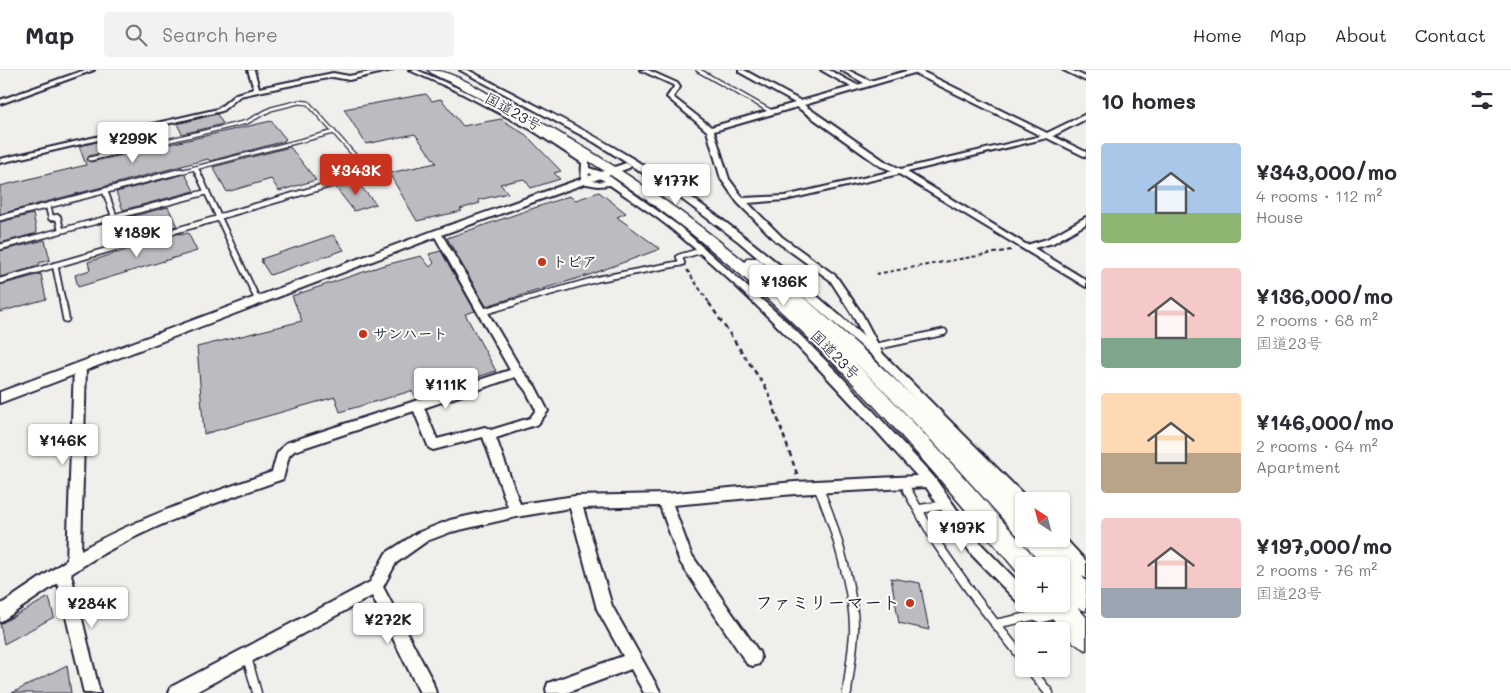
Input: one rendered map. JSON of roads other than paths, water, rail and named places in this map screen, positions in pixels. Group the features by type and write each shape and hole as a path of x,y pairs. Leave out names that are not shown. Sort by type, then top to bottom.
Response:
{"highway":[{"name":"国道23号","path":"433,70 532,121 613,173 666,193 720,234 826,324 952,449 1015,517"},
{"name":"国道23号","path":"447,70 548,121 661,210 739,265 831,350 914,437 1019,557"},
{"path":"1066,612 1086,637"}],"street":[{"path":"0,102 91,70"},
{"path":"251,70 257,90"},
{"path":"0,161 220,110 238,95 257,90 333,75 349,78 389,70"},
{"path":"412,70 461,91 534,129 586,162 584,181"},
{"path":"463,70 590,136 718,221 779,268 876,351 1015,494"},
{"path":"643,70 675,84 677,87 670,97 710,130 725,179 741,201 779,239 833,278 857,314 876,351"},
{"path":"824,70 858,88"},
{"path":"844,70 870,84"},
{"path":"710,130 916,70 1086,155"},
{"path":"1066,70 1086,79"},
{"path":"741,71 799,104 883,164 899,171 1086,284"},
{"path":"741,201 785,198 1029,142 1047,136 1086,116"},
{"path":"585,169 613,173"},
{"path":"0,398 437,233 584,181 613,173"},
{"path":"661,210 783,324 836,378 929,481 977,550 1015,590"},
{"path":"1025,248 1050,241 1086,220"},
{"path":"437,233 517,372 531,389 542,411 534,421 489,436"},
{"path":"80,368 68,569 92,693"},
{"path":"0,614 88,554 126,534 203,502 278,475 283,454 290,447 517,372"},
{"path":"418,406 433,445 485,432 489,436 516,511"},
{"path":"177,693 375,587 391,558 422,538 450,526 516,511 575,502 665,500 675,497 929,481"},
{"path":"665,500 685,557 753,658"},
{"path":"575,502 605,609 653,693"},
{"path":"1065,548 1086,571"},
{"path":"375,587 428,693"},
{"path":"554,690 634,660"}],"lane":[{"path":"698,70 772,112"},
{"path":"0,281 370,174 308,102 299,102 272,109 246,122 90,159"},
{"path":"0,218 334,132"},
{"path":"195,168 258,301"},
{"path":"105,191 114,216"},
{"path":"0,247 206,192"},
{"path":"48,206 51,218 58,217 61,230"},
{"path":"482,312 598,279 682,263 678,257 703,250"},
{"path":"55,265 66,319"},
{"path":"876,351 944,332"},
{"path":"818,487 837,543 848,589 854,631 846,693"},
{"path":"908,490 938,545 1015,649"},
{"path":"920,509 946,505"},
{"path":"995,624 1042,612"},
{"path":"247,657 257,693"},
{"path":"1036,677 1049,693"}],"place":[{"name":"トピア","path":"542,262"},
{"name":"サンハート","path":"363,334"},
{"name":"ファミリーマート","path":"910,603"}]}
